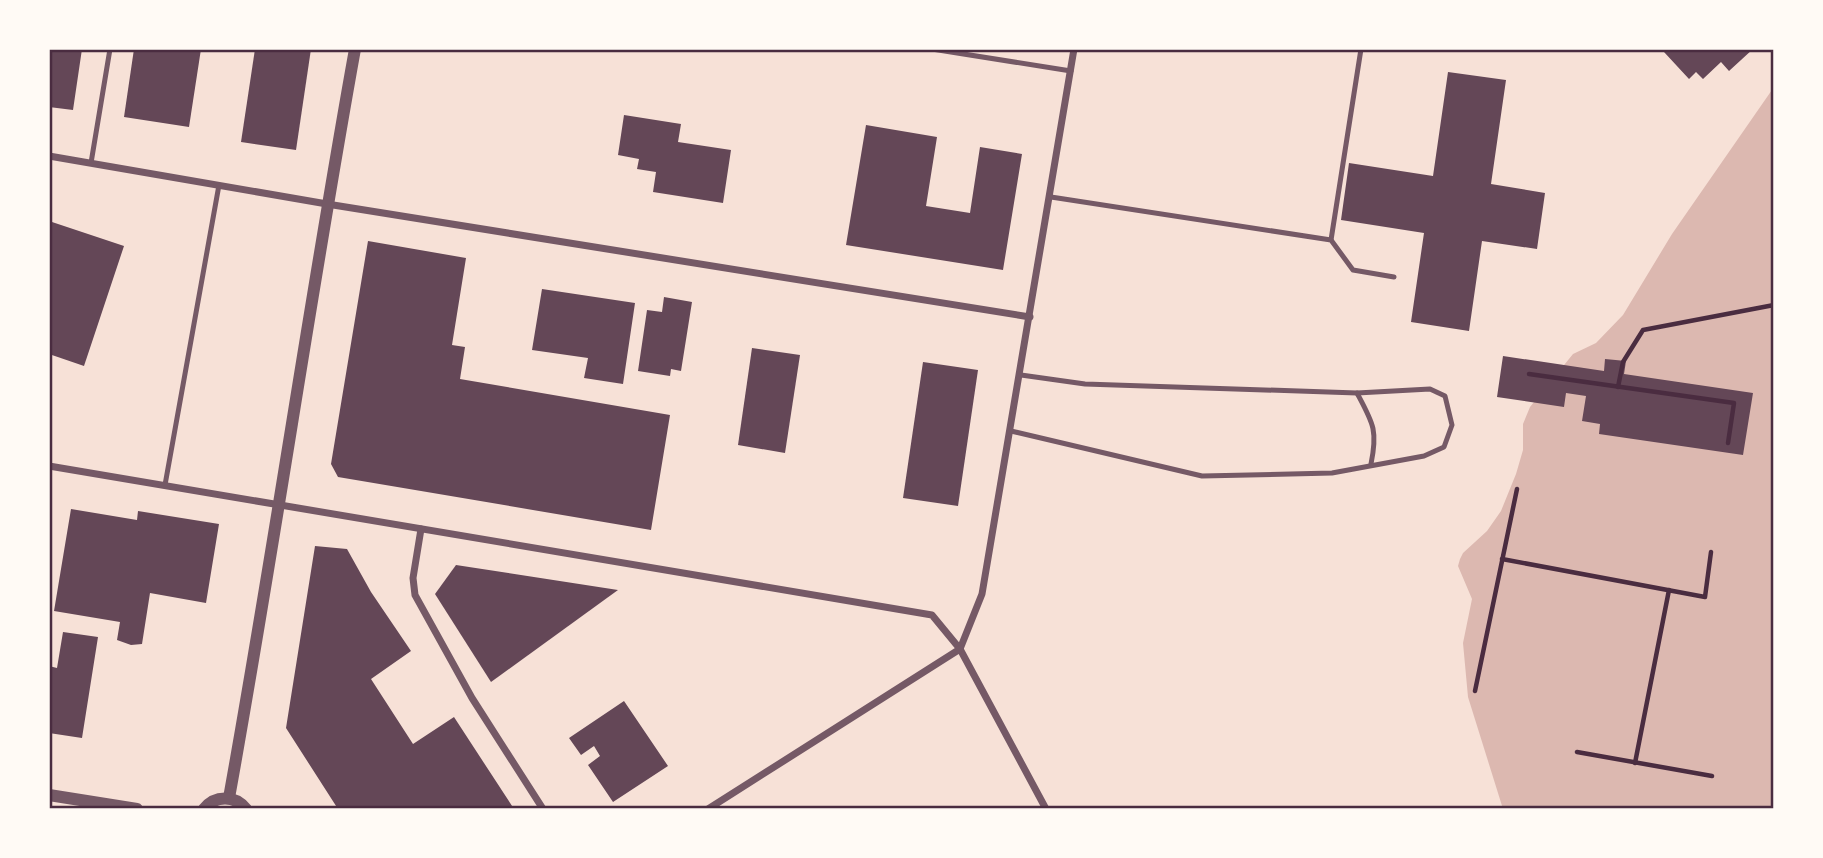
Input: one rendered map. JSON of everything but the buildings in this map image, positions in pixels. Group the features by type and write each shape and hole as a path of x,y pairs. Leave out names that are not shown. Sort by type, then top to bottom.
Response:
{"street":[{"path":"229,799 355,49"},
{"path":"708,809 960,649 982,594 1074,49"},
{"path":"49,156 327,204 1030,317"},
{"path":"49,466 932,615 960,649 1046,809"},
{"path":"421,529 412,578 415,595 472,698 543,809"},
{"path":"49,795 137,809"},
{"path":"204,809 216,800 229,799 242,804 246,809"}],"lane":[{"path":"91,163 110,49"},
{"path":"932,49 1071,71"},
{"path":"1331,240 1361,49"},
{"path":"165,485 219,185"},
{"path":"1051,197 1331,240 1353,270 1394,277"},
{"path":"1011,431 1202,476 1332,473 1424,456 1444,447 1452,425 1446,396 1430,390 1357,393 1084,384 1021,375"},
{"path":"1357,393 1373,422 1376,441 1371,464"}],"path":[{"path":"1618,387 1623,362 1643,330 1774,305"},
{"path":"1530,374 1734,403 1728,443"},
{"path":"1475,691 1517,489"},
{"path":"1502,559 1705,597 1711,552"},
{"path":"1636,763 1669,590"},
{"path":"1577,752 1712,776"}],"shaded area":[{"path":"1774,87 1774,809 1503,809 1468,697 1463,643 1472,599 1458,566 1460,559 1487,531 1501,511 1523,450 1523,424 1530,407 1573,354 1596,343 1623,315 1672,234"}]}
